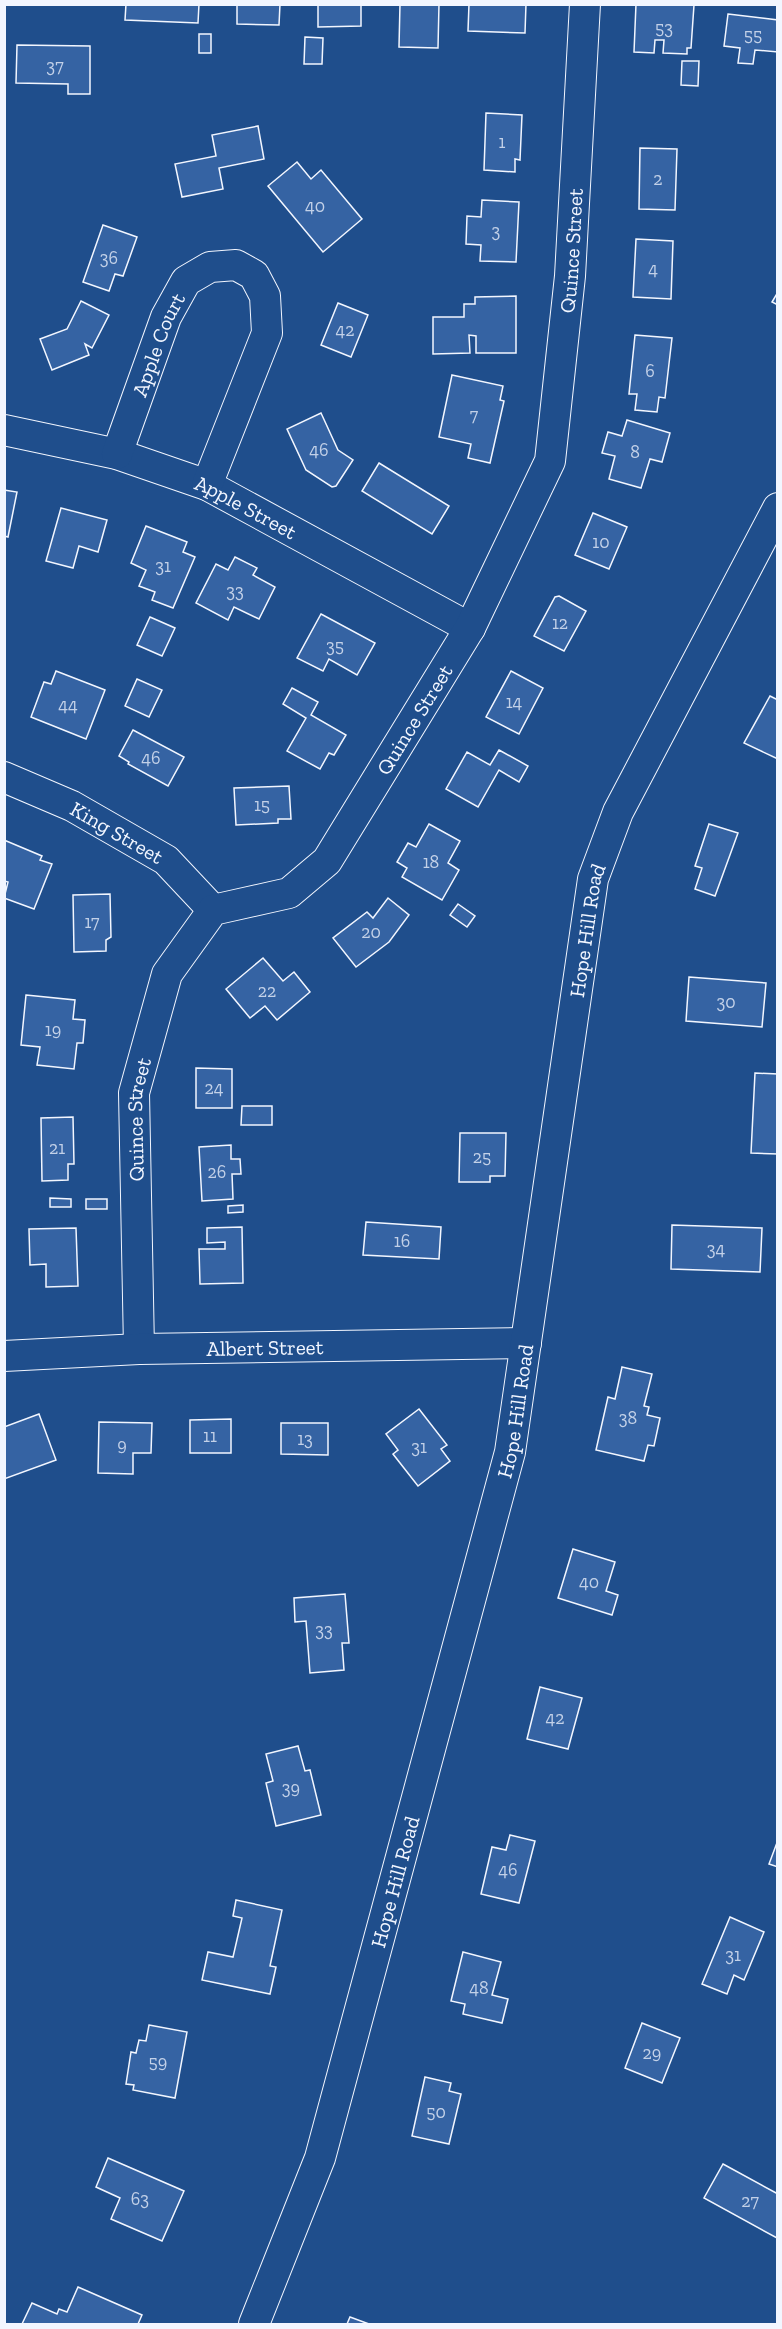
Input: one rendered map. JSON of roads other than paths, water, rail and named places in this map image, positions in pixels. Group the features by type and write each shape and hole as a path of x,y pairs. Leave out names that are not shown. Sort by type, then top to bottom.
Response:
{"street":[{"name":"Quince Street","path":"139,1349 134,1093 166,974 213,910 289,893 327,861 470,628 550,461 570,276 585,4"},
{"name":"Apple Court","path":"117,454 166,317 186,281 210,267 236,265 254,275 265,296 267,333 207,485"},
{"name":"Apple Street","path":"4,430 117,454 207,485 470,628"},
{"name":"Hope Hill Road","path":"254,2325 320,2158 510,1452 593,879 618,812 777,508"},
{"name":"King Street","path":"4,777 72,806 166,860 213,910"},
{"name":"Albert Street","path":"4,1356 139,1349 526,1343"}]}
